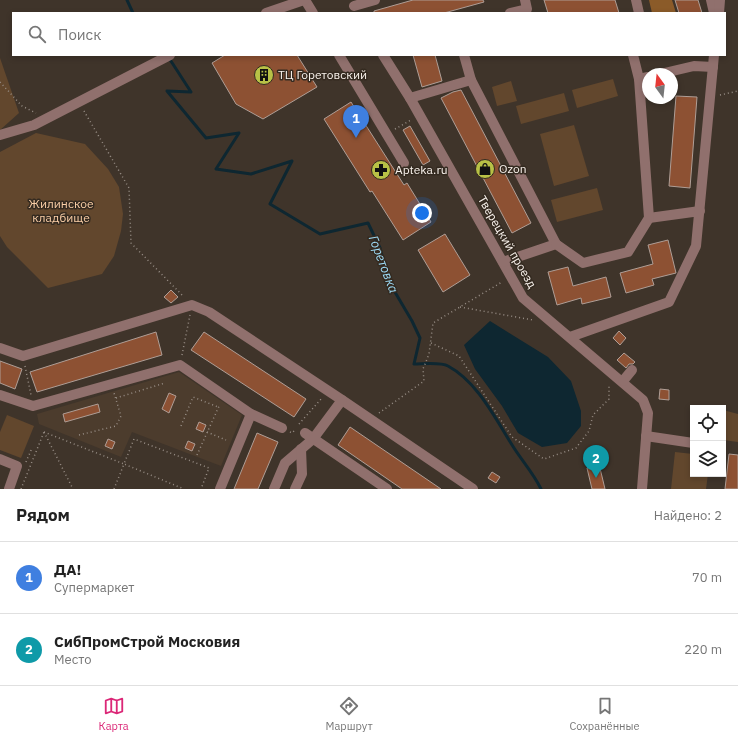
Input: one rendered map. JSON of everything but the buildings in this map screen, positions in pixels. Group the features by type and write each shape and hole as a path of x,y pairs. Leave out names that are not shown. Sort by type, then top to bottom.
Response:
{"lane":[{"path":"269,12 305,0 312,12"},
{"path":"354,6 375,0"},
{"path":"513,12 527,8 525,0"},
{"path":"636,0 639,12"},
{"path":"711,0 714,12"},
{"path":"719,12 720,0"},
{"path":"0,135 34,125 168,56"},
{"path":"340,56 404,163"},
{"name":"Тверецкий проезд","path":"384,56 420,115 523,298 623,381 643,400 648,413 642,489"},
{"path":"464,56 471,80 556,244 583,263 628,252 649,218 644,104"},
{"path":"633,56 642,76"},
{"path":"570,337 670,302 696,246 714,56"},
{"path":"678,70 694,66 713,67"},
{"path":"410,98 471,80"},
{"path":"649,218 700,211"},
{"path":"503,262 556,244"},
{"path":"0,348 23,356 192,305 209,312 473,489"},
{"path":"0,396 33,406 180,364 251,414 282,428"},
{"path":"623,381 632,370"},
{"path":"274,489 284,463 313,439 342,400"},
{"path":"220,489 251,414"},
{"path":"305,433 387,489"},
{"path":"646,436 690,443"},
{"path":"295,489 302,474 301,449"},
{"path":"0,459 17,466 9,489"}],"path":[{"path":"0,82 22,106 34,112 42,121"},
{"path":"710,98 738,91"},
{"path":"79,102 128,188 131,243 192,305 180,364"},
{"path":"386,134 420,115"},
{"path":"370,419 424,381 423,369 430,354 433,323 511,276"},
{"path":"460,307 538,321"},
{"path":"431,343 459,356 512,437 544,459 576,448 589,431 593,415 609,399 609,381"},
{"path":"23,356 33,406"},
{"path":"116,398 165,383"},
{"path":"79,435 116,426 121,416 111,384"},
{"path":"282,428 292,433 328,391"},
{"path":"197,455 224,395"},
{"path":"181,426 193,397 218,408"},
{"path":"44,432 184,489"},
{"path":"22,489 44,432"},
{"path":"44,432 73,489"},
{"path":"207,432 226,440"},
{"path":"114,489 134,439 209,468 201,489"},
{"path":"31,465 25,464 32,448"}],"shaded area":[{"path":"649,0 672,0 676,12 652,12"},
{"path":"179,372 242,415 221,466 132,432 121,457 39,424 37,414"}],"green space":[{"path":"0,58 19,113 0,130"},
{"path":"613,79 618,96 577,108 572,90"},
{"path":"511,81 517,101 497,106 492,87"},
{"path":"564,93 569,111 521,124 516,106"},
{"path":"574,125 589,176 554,186 540,134"},
{"name":"Жилинское кладбище","path":"36,133 85,144 108,169 119,187 123,214 121,231 114,256 102,274 48,288 7,247 0,236 0,152"},
{"path":"597,188 603,210 557,222 551,200"},
{"path":"726,411 738,414 738,442 726,440"},
{"path":"7,415 34,426 21,458 0,450 0,432"},
{"path":"675,452 690,454 690,477 708,477 706,489 671,489"}],"water":[{"path":"490,321 548,357 571,381 581,411 581,426 567,443 542,447 518,433 502,406 475,369 464,345"}],"waterway":[{"name":"Горетовка","path":"127,0 133,12"},
{"name":"Горетовка","path":"169,58 191,92 167,91 206,138 239,133 216,169 251,174 292,161 270,204 320,234 368,223 380,248 389,282 412,321 420,338 414,364 445,365 459,373 486,402 541,489"}],"place":[{"name":"ТЦ Горетовский","path":"264,75"},
{"name":"ДА!","path":"356,138"},
{"name":"Ozon","path":"485,169"},
{"name":"Apteka.ru","path":"381,170"},
{"name":"СибПромСтрой Московия","path":"596,478"}]}
